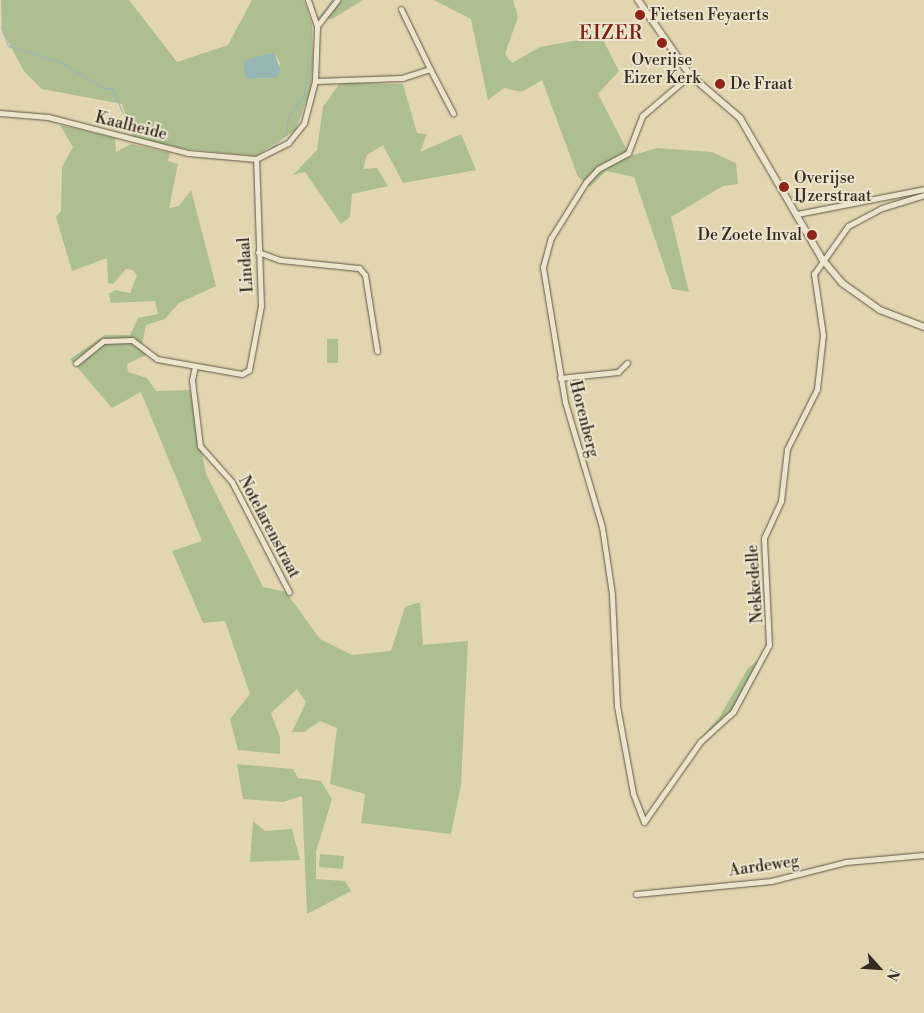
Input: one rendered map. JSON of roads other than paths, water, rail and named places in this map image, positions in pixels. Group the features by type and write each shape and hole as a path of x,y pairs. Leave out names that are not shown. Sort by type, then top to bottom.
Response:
{"street":[{"path":"256,159 298,134 314,81 317,26 308,0"},
{"path":"317,26 336,0"},
{"path":"638,0 690,75 740,118 822,259 858,296 924,327"},
{"path":"401,9 454,113"},
{"path":"314,81 402,78 430,68"},
{"name":"Horenberg","path":"644,822 633,793 617,706 612,594 602,527 572,434 542,279 551,238 586,182 598,169 628,153 642,116 690,75"},
{"name":"Kaalheide","path":"0,113 48,117 188,153 256,159"},
{"name":"Lindaal","path":"76,362 103,341 132,340 157,359 242,374 251,368 260,321 256,159"},
{"path":"797,214 924,190"},
{"name":"Nekkedelle","path":"644,822 700,742 733,712 769,645 764,538 781,501 787,449 817,389 824,335 812,282 822,259 848,226 882,208 924,195"},
{"path":"258,252 280,260 359,268 365,275 377,350"},
{"path":"560,378 618,372 627,364"},
{"name":"Notelarenstraat","path":"196,366 192,380 200,446 232,482 289,592"},
{"name":"Aardeweg","path":"636,894 771,881 846,862 924,854"}],"water":[{"path":"266,54 275,54 281,73 276,78 246,79 243,61"}],"waterway":[{"path":"318,18 332,0"},
{"path":"1,26 8,46 59,61 103,88 112,88 127,123"},
{"path":"271,148 287,133 287,119 304,95 311,27"}],"place":[{"name":"Fietsen Feyaerts","path":"640,15"},
{"name":"Overijse Eizer Kerk","path":"662,43"},
{"name":"De Fraat","path":"720,84"},
{"name":"Overijse IJzerstraat","path":"784,187"},
{"name":"De Zoete Inval","path":"812,235"}],"district":[{"name":"EIZER","path":"611,34"}]}
